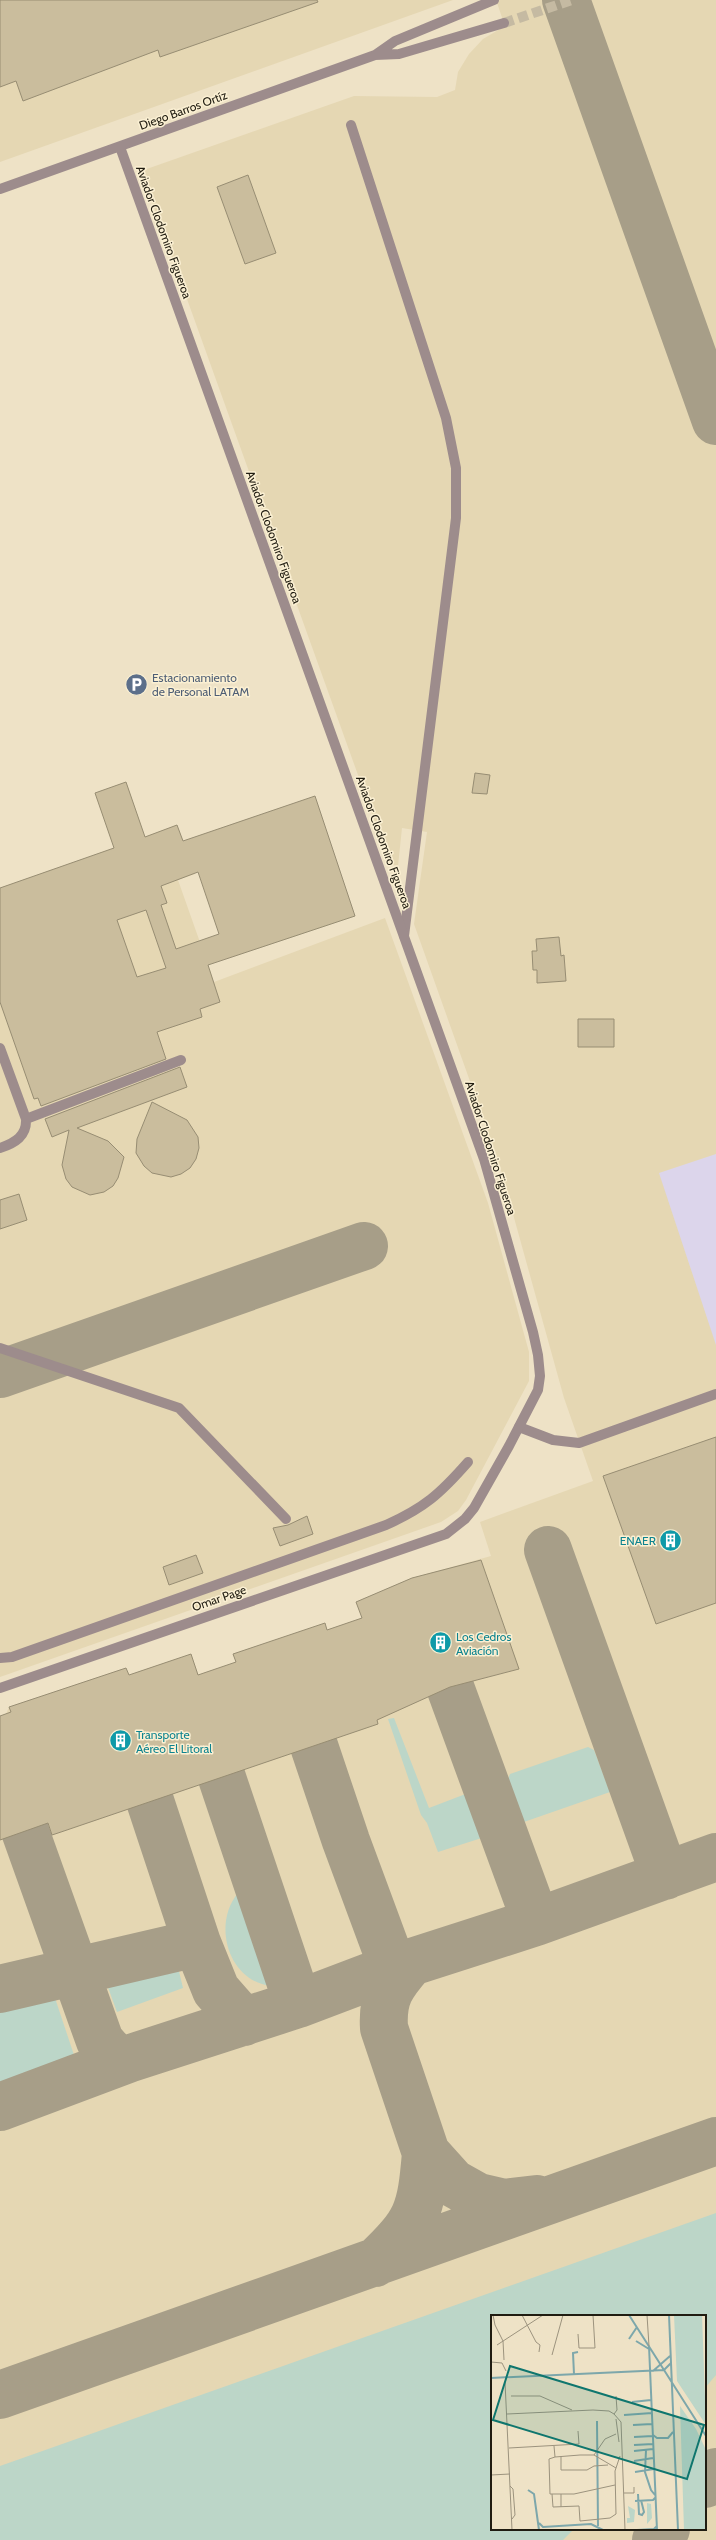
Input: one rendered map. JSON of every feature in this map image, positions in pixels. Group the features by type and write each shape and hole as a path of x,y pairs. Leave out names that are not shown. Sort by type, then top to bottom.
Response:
{"street":[{"name":"Diego Barros Ortíz","path":"0,189 376,54 395,41 494,0"},
{"name":"Diego Barros Ortíz","path":"376,54 399,54 504,22"},
{"path":"351,125 446,418 456,468 456,518 404,936"},
{"name":"Aviador Clodomiro Figueroa","path":"120,147 484,1159 538,1355 540,1376 538,1390 519,1427 474,1508 465,1519 446,1534"},
{"path":"0,1048 26,1119 27,1129 23,1136 0,1148"},
{"path":"26,1119 181,1060"},
{"path":"0,1348 179,1408 286,1519"},
{"path":"519,1427 553,1440 579,1443 716,1394"},
{"path":"0,1658 12,1657 91,1630 386,1525 416,1511 437,1496 468,1462"},
{"name":"Omar Page","path":"0,1688 446,1534"}],"shaded area":[{"path":"0,0 453,0 0,162"},
{"path":"496,0 716,0 716,2540 0,2540 0,1716 6,1714 9,1707 126,1668 129,1675 191,1654 200,1679 236,1662 233,1654 325,1623 327,1630 362,1618 356,1602 412,1578 491,1556 480,1522 593,1481 564,1398 498,1160 414,924 427,832 402,828 398,866 390,864 141,171 354,96 437,97 455,90 458,72 469,54 483,39 505,26"},
{"path":"126,782 145,837 177,825 195,874 178,880 214,982 385,918 488,1203 529,1352 529,1381 466,1500 458,1511 441,1522 0,1677 0,888 114,848 95,793"},
{"path":"716,1154 716,1345 659,1173"}],"green space":[{"path":"394,1718 429,1808 476,1790 491,1835 438,1852 427,1823 421,1815 388,1719"},
{"path":"588,1747 594,1750 610,1792 521,1823 507,1781 510,1774"},
{"path":"238,1893 271,1986 256,1982 244,1974 235,1963 229,1949 226,1935 226,1920 230,1906"},
{"path":"177,1963 183,1988 117,2012 106,1982"},
{"path":"54,1995 75,2058 6,2083 0,2082 0,2006"},
{"path":"716,2213 716,2375 706,2387 706,2315 491,2315 491,2530 573,2530 563,2540 0,2540 0,2466"}],"building":[{"path":"0,0 317,0 318,2 160,57 158,50 23,101 16,81 0,87"},
{"path":"248,175 276,253 245,264 217,187"},
{"path":"475,773 490,775 487,794 472,793"},
{"path":"126,782 145,837 177,825 183,841 315,796 355,916 208,965 220,1002 200,1009 202,1017 157,1032 166,1059 41,1106 38,1098 34,1099 0,1002 0,888 114,848 95,793","holes":["198,872 219,934 176,949 161,905 167,903 161,886","146,910 166,968 137,977 117,920"]},
{"path":"559,937 561,956 564,955 566,981 537,983 537,970 533,970 532,951 537,951 536,939"},
{"path":"578,1019 614,1019 614,1047 578,1047"},
{"path":"180,1067 187,1087 77,1128 108,1141 124,1157 118,1178 113,1186 104,1192 90,1195 72,1187 66,1179 62,1165 69,1130 52,1137 45,1119"},
{"path":"152,1102 187,1120 198,1137 199,1148 196,1159 190,1168 181,1174 171,1177 152,1173 144,1166 136,1153 137,1139"},
{"path":"19,1194 27,1220 0,1229 0,1200"},
{"name":"ENAER","path":"716,1437 716,1603 656,1624 603,1476"},
{"path":"307,1516 313,1534 280,1546 273,1528 288,1525"},
{"path":"196,1555 203,1573 169,1585 163,1567"},
{"path":"481,1560 519,1669 450,1687 377,1720 378,1724 52,1835 48,1823 0,1840 0,1716 11,1712 9,1707 126,1668 129,1675 191,1654 198,1675 236,1662 233,1654 325,1623 327,1630 362,1618 356,1602 412,1578"}],"taxiway":[{"path":"566,0 716,421"},
{"path":"0,1374 364,1246"},
{"path":"548,1550 665,1876"},
{"path":"450,1687 536,1922"},
{"path":"314,1746 346,1841 393,1968"},
{"path":"222,1778 298,2004"},
{"path":"150,1801 197,1943 216,1990 244,2022"},
{"path":"25,1831 100,2041 112,2054 119,2058 128,2059"},
{"path":"0,2107 128,2059 298,2004 393,1968 536,1922 716,1857"},
{"path":"0,1989 197,1943"},
{"path":"410,1963 389,1992 386,2000 384,2028 426,2153 453,2183 478,2197 504,2203 537,2199"},
{"path":"0,2395 716,2141"},
{"path":"375,2263 400,2237 409,2226 415,2215 422,2189 426,2153"},
{"path":"706,2483 716,2472"},
{"path":"656,2540 665,2530"}],"tunnel":[{"path":"504,23 572,0"}],"place":[{"name":"Estacionamiento de Personal LATAM","path":"137,684"},
{"name":"ENAER","path":"671,1540"},
{"name":"Los Cedros Aviación","path":"440,1643"},
{"name":"Transporte Aéreo El Litoral","path":"121,1741"}]}
